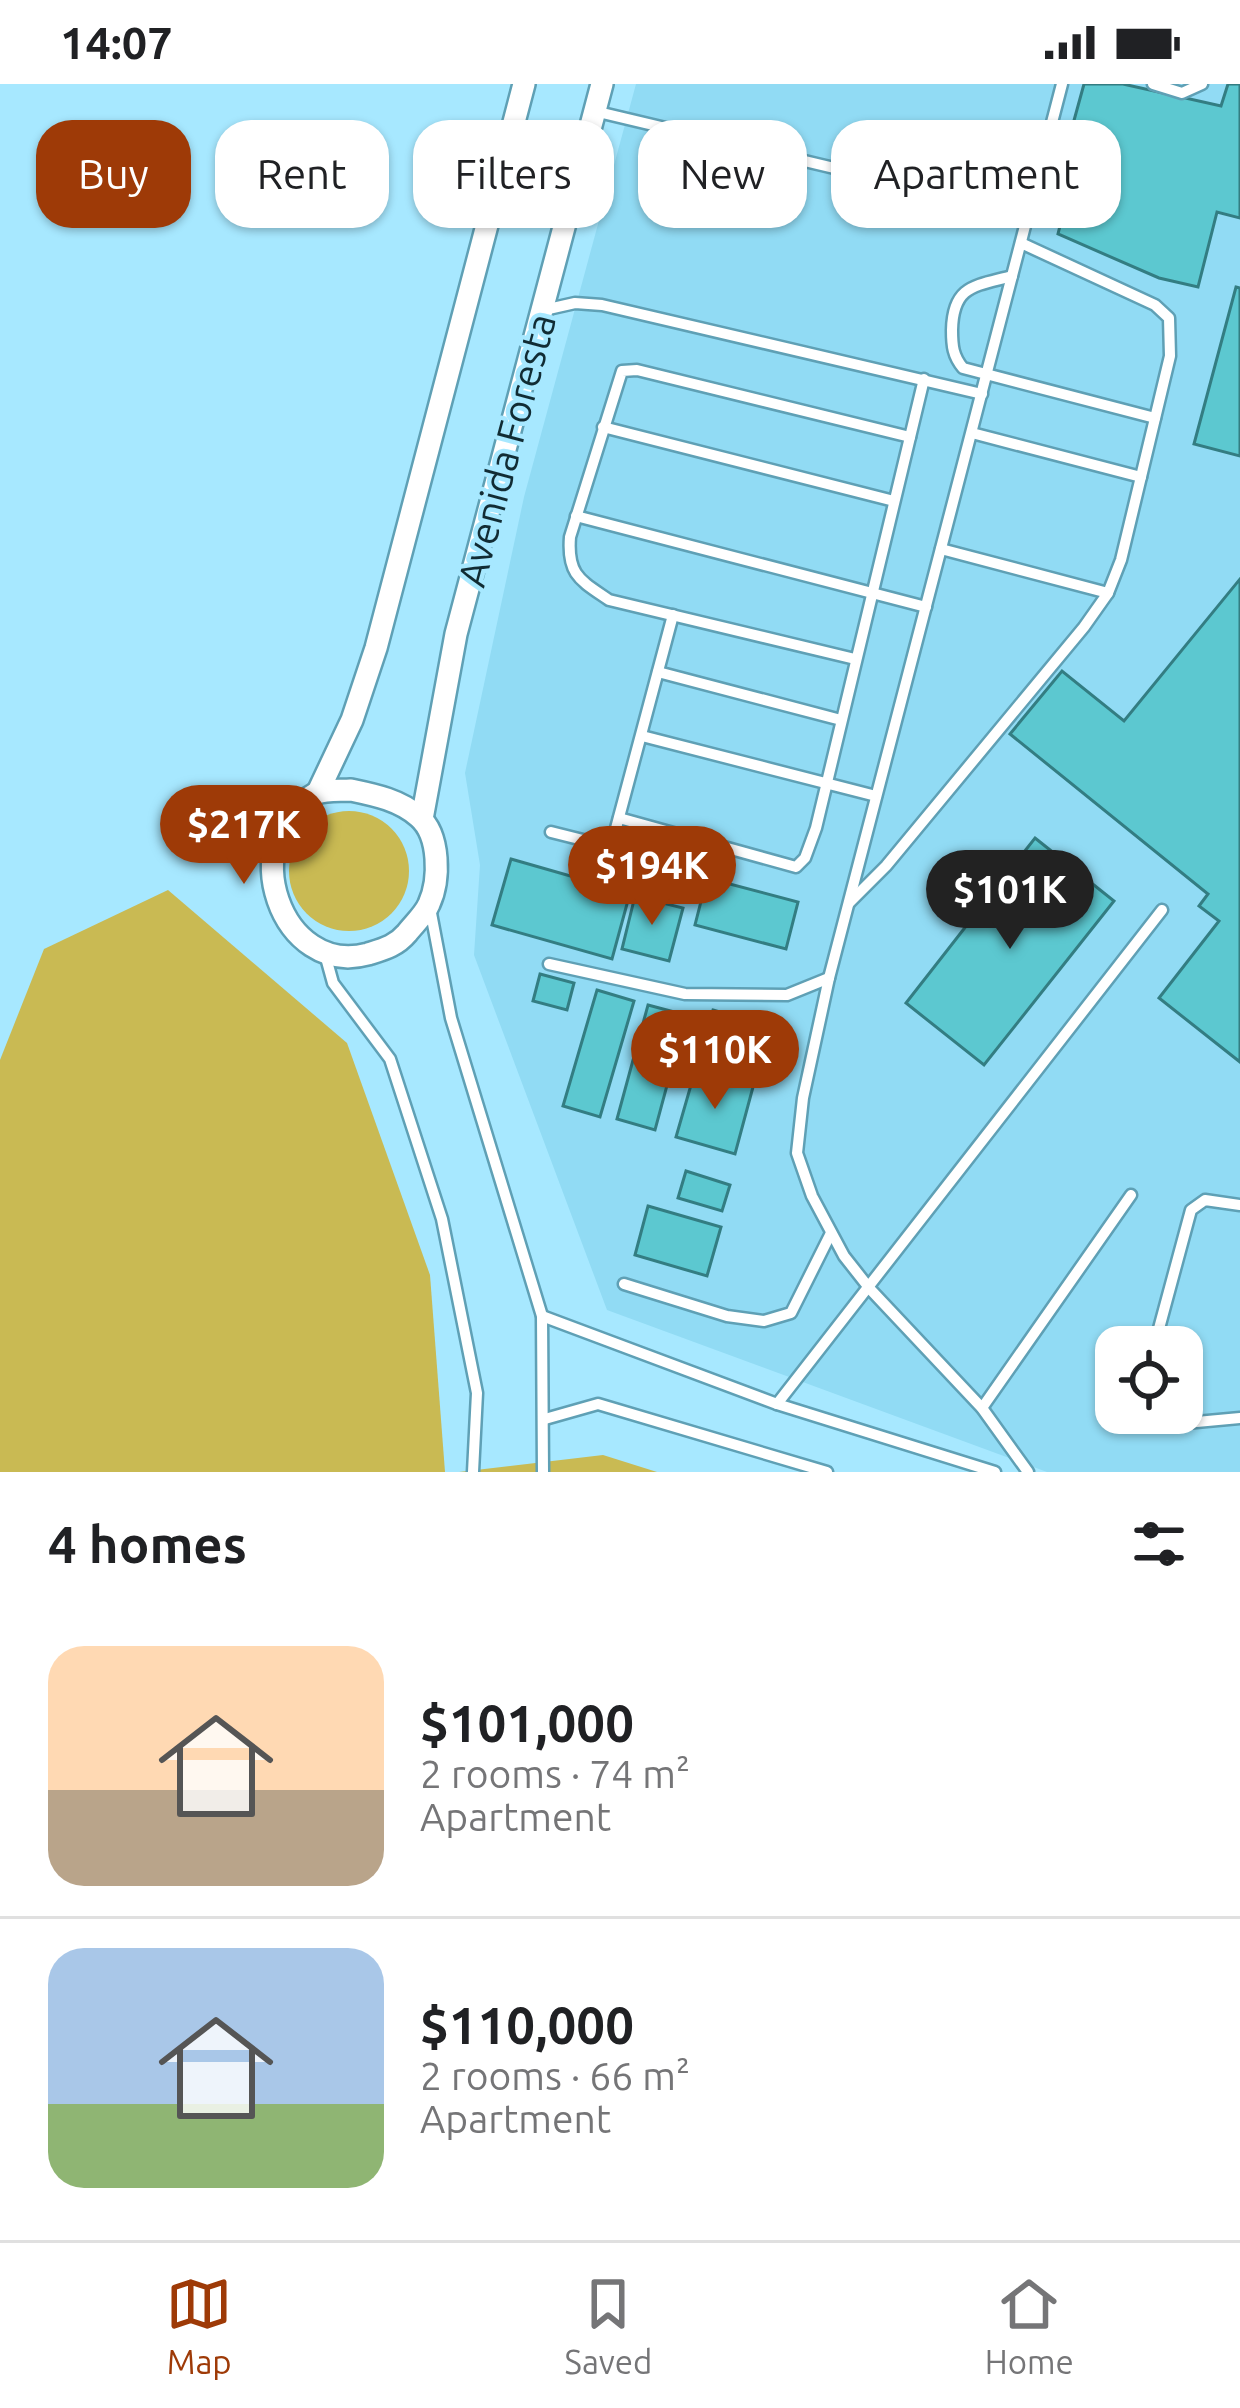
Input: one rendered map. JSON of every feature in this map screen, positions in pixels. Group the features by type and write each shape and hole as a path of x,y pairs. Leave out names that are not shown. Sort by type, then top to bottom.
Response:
{"street":[{"name":"Avenida Foresta","path":"318,792 352,720 376,648 524,84"},
{"name":"Avenida Foresta","path":"422,819 456,634 602,84"},
{"path":"351,790 386,798 422,819 435,849 429,905 398,944 361,956 324,951 292,928 273,894 271,856 286,820 318,792 351,790"}],"lane":[{"path":"1053,120 1062,84"},
{"path":"1154,84 1182,93 1202,84"},
{"path":"594,111 831,167"},
{"path":"1025,228 829,978 803,1098 797,1153 812,1196 844,1256 982,1408 1028,1472"},
{"path":"848,904 901,848 1108,592 1121,560 1170,356 1169,318 1155,305 1021,244"},
{"path":"1012,276 969,288 957,299 953,351 964,368 1155,418"},
{"path":"544,310 575,303 602,304 982,394"},
{"path":"855,659 609,600 580,580 568,562 577,515 622,371 637,370 910,437"},
{"path":"619,818 796,867 806,858 924,379"},
{"path":"603,427 894,501"},
{"path":"972,433 1141,477"},
{"path":"577,515 926,607"},
{"path":"941,549 1108,592"},
{"path":"551,832 611,848 673,615"},
{"path":"658,672 841,720"},
{"path":"642,736 876,796"},
{"path":"429,905 452,1018 542,1316 543,1472"},
{"path":"777,1404 1162,910"},
{"path":"324,951 333,983 390,1059 442,1219 477,1393 473,1472"},
{"path":"549,964 685,994 787,994 829,978"},
{"path":"982,1408 1131,1195"},
{"path":"1160,1326 1191,1210 1204,1200 1240,1204"},
{"path":"625,1284 727,1316 764,1322 791,1312 831,1232"},
{"path":"542,1316 777,1404 995,1472"},
{"path":"545,1419 598,1404 827,1472"},
{"path":"1203,1421 1240,1418"}],"shaded area":[{"path":"636,84 1240,84 1240,1472 1047,1472 607,1310 474,955 480,865 465,773 524,497 597,228 614,228 614,165"},
{"path":"349,811 372,815 392,828 405,848 409,871 405,894 392,914 372,927 349,931 326,927 306,914 293,894 289,871 293,848 306,828 326,815"},
{"path":"168,890 347,1043 430,1275 445,1472 0,1472 0,1060 44,949"},
{"path":"603,1455 657,1472 459,1472"}],"building":[{"path":"1084,84 1123,84 1221,106 1228,84 1240,84 1240,218 1217,212 1198,287 1159,278 1058,234 1060,228 1121,228 1121,120 1074,120"},
{"path":"1236,287 1240,288 1240,456 1194,444"},
{"path":"1240,579 1240,1062 1159,998 1219,921 1199,906 1208,894 1010,734 1062,671 1124,721"},
{"path":"1035,838 1114,901 984,1065 906,1003"},
{"path":"511,859 630,893 612,959 492,925"},
{"path":"707,878 798,902 786,949 695,925"},
{"path":"635,896 683,908 669,961 622,949"},
{"path":"540,974 574,983 567,1010 533,1001"},
{"path":"597,990 634,1001 600,1117 563,1106"},
{"path":"648,1005 686,1015 655,1130 617,1119"},
{"path":"713,1010 767,1026 754,1075 699,1060"},
{"path":"695,1071 753,1087 735,1154 676,1137"},
{"path":"686,1171 730,1185 722,1211 678,1198"},
{"path":"648,1206 721,1227 707,1276 635,1255"}]}
